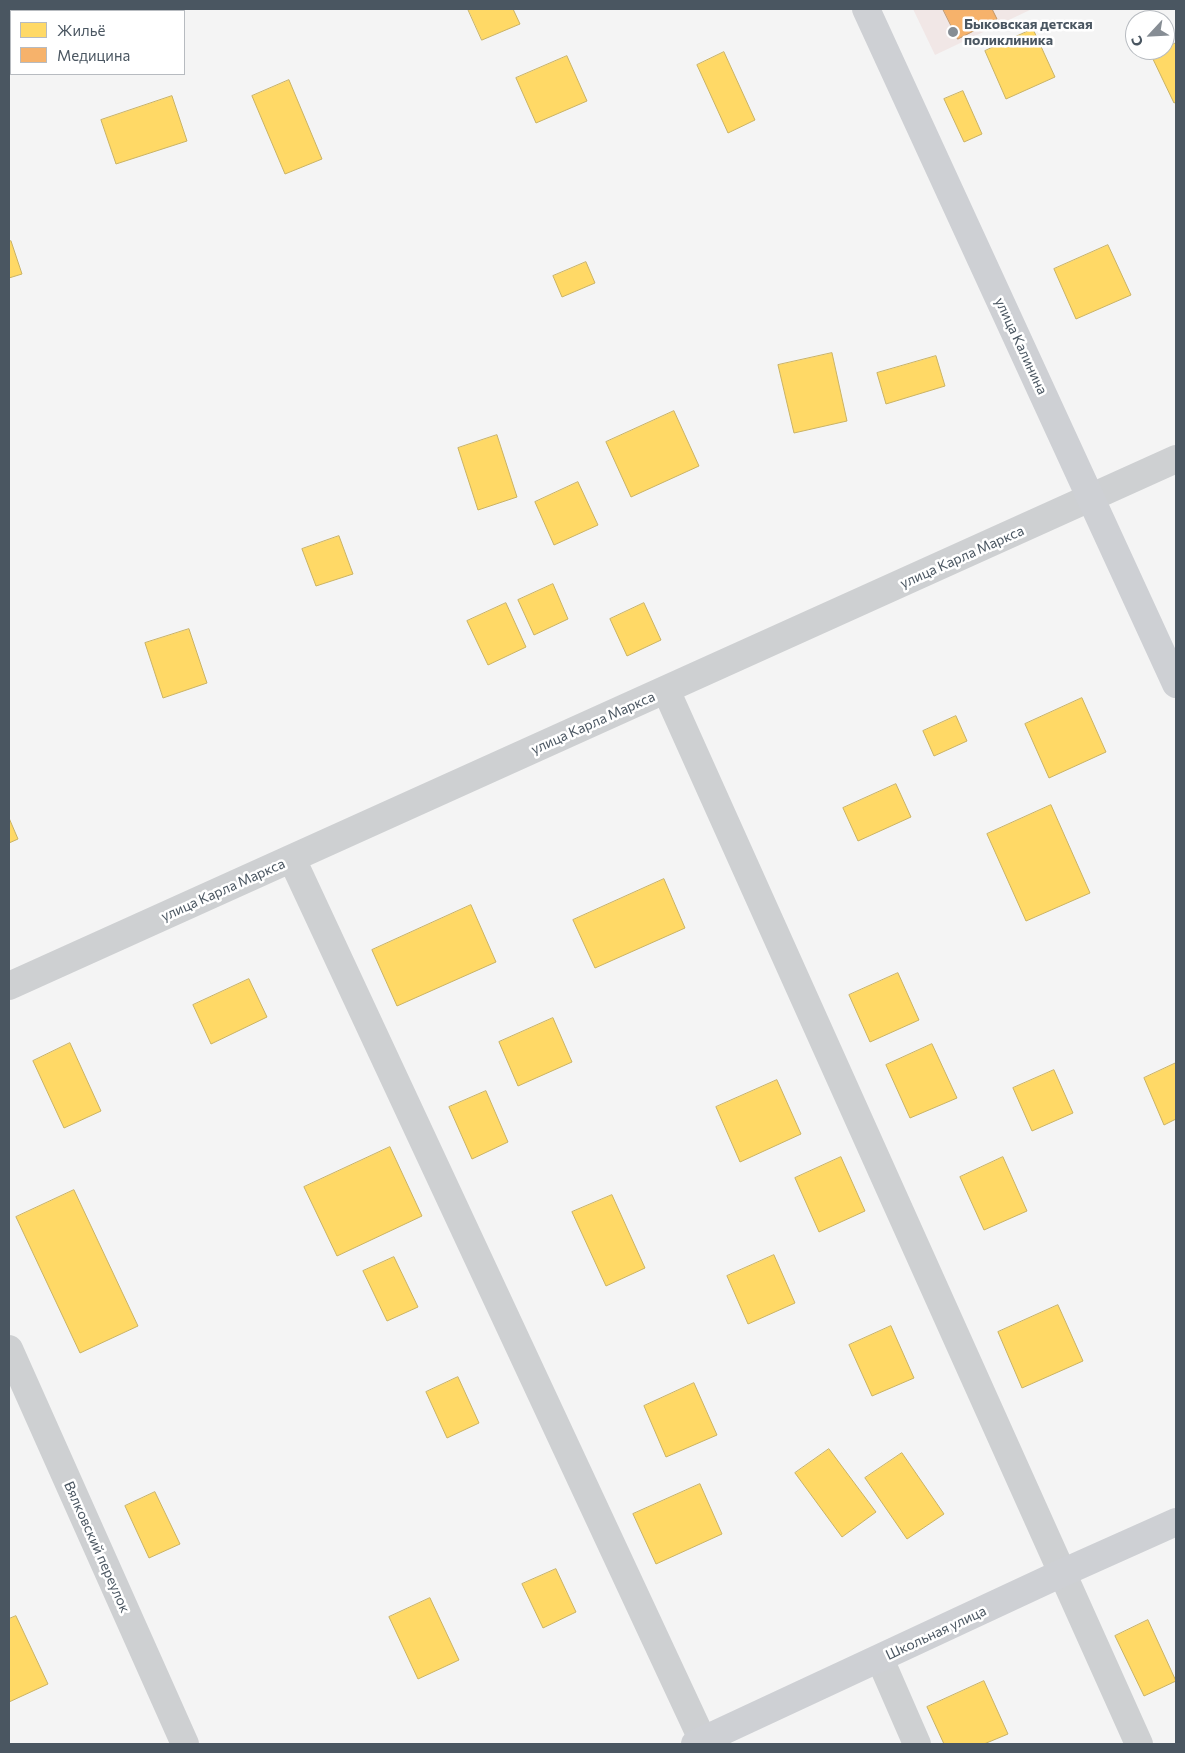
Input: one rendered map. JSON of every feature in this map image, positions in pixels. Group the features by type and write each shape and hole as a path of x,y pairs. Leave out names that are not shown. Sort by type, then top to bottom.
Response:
{"street":[{"name":"улица Калинина","path":"866,9 1176,684"},
{"name":"улица Карла Маркса","path":"9,986 1176,459"},
{"path":"666,690 1139,1744"},
{"path":"292,859 699,1742"},
{"name":"Вялковский переулок","path":"9,1349 185,1744"},
{"name":"Школьная улица","path":"699,1742 1176,1522"},
{"path":"880,1659 918,1744"}],"shaded area":[{"name":"Быковская детская поликлиника","path":"913,9 1032,9 935,55"}],"building: Жильё":[{"path":"468,9 513,9 520,24 482,40"},
{"path":"1033,29 1055,77 1006,99 985,51"},
{"path":"1175,43 1176,102 1174,103 1153,60 1175,60"},
{"path":"724,52 755,120 728,133 697,65"},
{"path":"567,56 587,101 536,123 516,78"},
{"path":"289,80 322,159 285,174 252,96"},
{"path":"963,91 982,134 964,142 944,99"},
{"path":"172,96 187,141 116,164 101,120"},
{"path":"11,241 22,274 9,278 9,242"},
{"path":"1108,245 1131,295 1076,319 1054,269"},
{"path":"586,262 595,283 562,297 553,276"},
{"path":"832,353 847,421 794,433 778,365"},
{"path":"936,356 945,386 886,404 877,373"},
{"path":"674,411 699,466 631,497 606,442"},
{"path":"497,435 517,497 478,510 458,448"},
{"path":"578,482 598,525 554,545 535,502"},
{"path":"339,536 353,574 316,586 302,549"},
{"path":"553,584 568,619 534,635 518,600"},
{"path":"506,603 526,647 488,665 467,621"},
{"path":"644,603 661,640 627,656 610,619"},
{"path":"189,629 207,683 163,698 145,643"},
{"path":"1082,698 1106,752 1049,778 1025,724"},
{"path":"956,716 967,741 934,756 923,731"},
{"path":"896,784 911,817 858,841 843,808"},
{"path":"1051,805 1090,893 1026,921 987,834"},
{"path":"9,818 18,839 9,843"},
{"path":"664,879 685,928 595,968 573,920"},
{"path":"471,905 496,962 397,1006 372,950"},
{"path":"898,973 919,1020 870,1042 849,995"},
{"path":"249,979 267,1017 211,1044 193,1005"},
{"path":"553,1018 572,1062 518,1086 499,1042"},
{"path":"70,1043 101,1111 64,1128 33,1061"},
{"path":"932,1044 957,1098 910,1118 886,1065"},
{"path":"1176,1063 1176,1119 1164,1125 1144,1078"},
{"path":"1054,1070 1073,1113 1032,1131 1013,1088"},
{"path":"777,1080 801,1134 740,1162 716,1107"},
{"path":"486,1091 508,1142 472,1159 449,1107"},
{"path":"390,1147 422,1216 337,1256 304,1187"},
{"path":"841,1157 865,1211 819,1232 795,1178"},
{"path":"1003,1157 1027,1211 984,1230 960,1177"},
{"path":"74,1190 138,1326 80,1353 16,1217"},
{"path":"612,1195 645,1268 606,1286 572,1212"},
{"path":"774,1255 795,1303 748,1324 727,1276"},
{"path":"394,1257 418,1307 387,1321 363,1271"},
{"path":"1058,1305 1083,1361 1022,1388 998,1332"},
{"path":"891,1326 914,1378 872,1396 849,1345"},
{"path":"458,1377 479,1423 447,1438 426,1392"},
{"path":"694,1383 717,1435 666,1457 644,1406"},
{"path":"829,1449 876,1512 842,1537 795,1473"},
{"path":"902,1453 944,1514 907,1539 865,1478"},
{"path":"700,1484 722,1534 656,1564 633,1514"},
{"path":"155,1492 180,1544 149,1558 125,1506"},
{"path":"556,1569 576,1612 543,1628 522,1584"},
{"path":"430,1598 459,1660 418,1679 389,1617"},
{"path":"16,1616 48,1684 9,1702 9,1619"},
{"path":"1148,1620 1176,1681 1144,1696 1115,1636"},
{"path":"984,1681 1008,1734 984,1744 944,1744 927,1707"}],"building: Медицина":[{"path":"943,9 992,9 997,19 958,39"}],"place":[{"name":"Быковская детская поликлиника","path":"953,32"}]}
